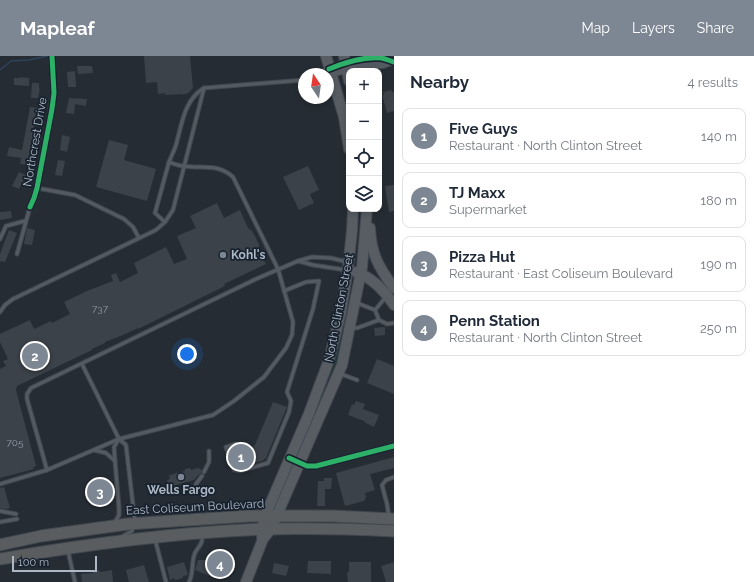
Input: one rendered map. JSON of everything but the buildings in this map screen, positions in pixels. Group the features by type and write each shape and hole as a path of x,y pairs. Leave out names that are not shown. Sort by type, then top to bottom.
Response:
{"highway":[{"name":"East Coliseum Boulevard","path":"0,544 41,536 113,526 249,516 391,519"},
{"path":"0,559 67,548 154,537 202,533 265,532 324,528 394,531"}],"main road":[{"path":"326,56 329,68"},
{"path":"334,86 344,117 348,140"},
{"name":"North Clinton Street","path":"265,532 265,516 318,391 329,360 341,312 348,266 353,212"},
{"path":"367,212 373,253 392,292 394,305"},
{"name":"North Clinton Street","path":"246,582 265,532 277,516 345,356 361,271 367,212"},
{"path":"348,266 361,271 379,286 392,292"}],"street":[{"name":"Northcrest Drive","path":"30,207 37,188 52,109 54,93 52,58"},
{"path":"334,70 345,63 361,59 382,58 392,62"},
{"path":"289,458 307,466 316,466 394,446"}],"lane":[{"path":"165,222 155,213 169,162 176,147 187,106 194,96 204,88 298,80"},
{"path":"0,312 12,299 156,230 165,222 173,210 204,88"},
{"path":"0,484 47,470 119,439 213,415 234,401 264,377 286,348 292,335 293,322 278,269 233,177 222,169 184,166 169,162"},
{"path":"37,188 75,195 124,219 134,227 139,238"},
{"path":"17,254 30,207"},
{"path":"0,239 6,226 25,222"},
{"path":"47,470 27,399 27,394 31,388 278,269 298,261 312,257 331,258 348,266"},
{"path":"298,261 313,265 348,266"},
{"path":"235,444 226,447 234,470 240,471 268,463 289,412 291,401 287,392 313,309 319,281 306,282 284,291"},
{"path":"375,310 392,292"},
{"path":"355,302 375,310 379,320 387,324 394,323"},
{"path":"350,328 357,328 379,320"},
{"path":"82,364 119,439 126,445 135,524 132,531 114,542"},
{"path":"339,373 357,380"},
{"path":"113,526 119,514 114,447 119,439"},
{"path":"94,450 106,453 115,461"},
{"path":"204,472 210,462 208,451"},
{"path":"196,484 202,476"},
{"path":"391,519 382,485 386,480 394,477"},
{"path":"0,512 16,514"},
{"path":"0,522 17,519"},
{"path":"189,582 195,554 203,543 202,533"},
{"path":"154,537 166,582"},
{"path":"67,548 75,582"}],"green space":[{"path":"348,302 341,352 336,368 310,428"}],"waterway":[{"path":"0,70 11,61 29,60 47,56"}],"cycle path":[{"path":"30,207 37,188 52,109 54,93 52,56"},
{"path":"332,68 348,62 369,58 382,58 394,62"},
{"path":"289,458 307,466 316,466 394,446"}],"place":[{"name":"Kohl's","path":"223,255"},
{"name":"TJ Maxx","path":"35,356"},
{"name":"Five Guys","path":"241,457"},
{"name":"Wells Fargo","path":"181,477"},
{"name":"Pizza Hut","path":"100,492"},
{"name":"Penn Station","path":"220,564"}]}
